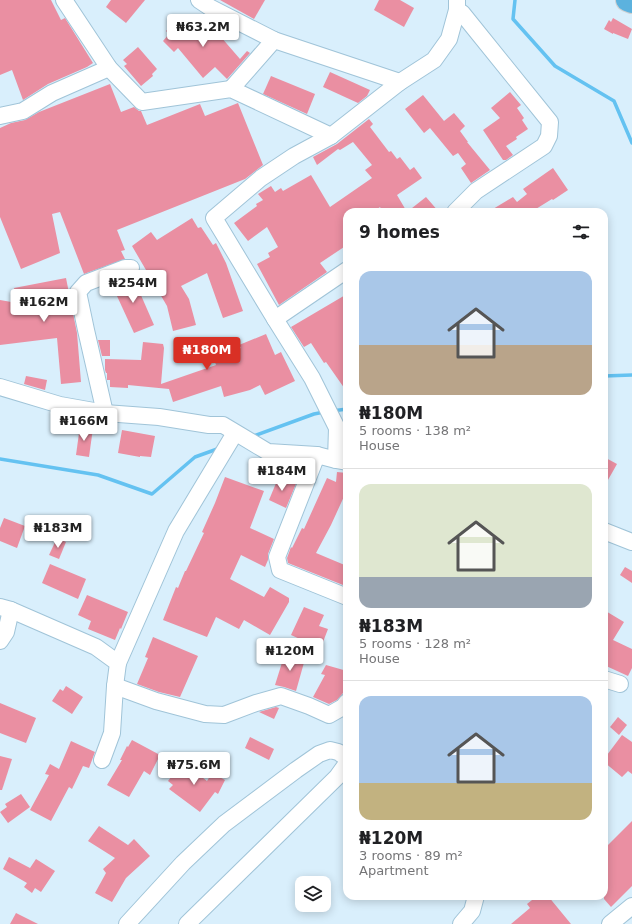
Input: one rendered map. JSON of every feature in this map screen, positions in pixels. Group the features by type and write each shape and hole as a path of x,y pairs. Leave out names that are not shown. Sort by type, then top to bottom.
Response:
{"highway":[{"path":"627,0 632,2"}],"street":[{"path":"64,0 109,68 142,102 231,89 331,136"},
{"path":"198,0 274,40 400,82"},
{"path":"0,388 60,405 105,413 223,426 268,452 317,455 341,461 337,428 312,378 214,218 261,178 294,156 331,136 400,82 434,60 449,39 457,5"},
{"path":"457,5 550,122 549,136 544,146 476,191 459,208"},
{"path":"231,89 274,40"},
{"path":"0,116 23,111 52,93 109,68"},
{"path":"105,413 78,292 86,283 125,268 131,268"},
{"path":"275,319 343,273"},
{"path":"102,760 112,733 118,663 176,532 235,433"},
{"path":"317,455 277,557 280,570 343,595"},
{"path":"608,533 632,542"},
{"path":"3,636 6,608 96,647 118,663"},
{"path":"3,636 28,618"},
{"path":"608,680 620,684"},
{"path":"115,686 156,701 205,714 224,715 256,703 281,696 329,715 343,707"},
{"path":"127,924 183,863 224,824 319,754 330,750 343,755"},
{"path":"186,924 336,777 343,768"},
{"path":"461,924 472,910 475,900"},
{"path":"610,924 632,906"}],"building":[{"path":"0,0 51,0 61,20 65,18 93,63 48,84 23,100 12,70 0,75"},
{"path":"111,0 145,0 126,23 106,7"},
{"path":"220,0 265,0 254,19"},
{"path":"379,0 400,0 414,8 404,27 374,10"},
{"path":"182,15 190,23 192,20 208,35 214,29 240,59 247,51 250,53 227,79 215,67 203,78 178,48 174,52 163,41 169,34 166,31"},
{"path":"613,18 632,29 628,39 604,29 609,20 611,22"},
{"path":"138,47 157,69 152,74 153,76 141,86 124,66 127,64 123,60"},
{"path":"330,72 370,90 367,96 358,103 323,87"},
{"path":"271,76 315,94 307,114 263,94"},
{"path":"110,84 121,112 134,107 141,111 147,125 200,104 205,116 238,103 263,165 245,179 117,230 125,250 121,251 125,259 84,274 60,212 52,214 60,253 21,269 0,217 0,128 11,123 25,120 39,112"},
{"path":"510,92 521,105 517,108 524,118 522,120 528,129 506,146 513,155 506,160 503,160 483,130 500,118 491,108"},
{"path":"423,95 444,121 454,113 465,126 460,131 490,170 471,183 461,168 466,164 458,153 453,156 430,128 424,133 405,109"},
{"path":"369,119 373,124 370,127 389,152 391,151 397,159 400,157 410,170 414,167 422,178 397,195 405,208 343,208 343,248 320,263 327,272 279,305 257,264 270,257 268,253 278,247 267,227 248,241 234,223 257,206 256,204 263,200 258,194 271,186 275,192 281,188 283,191 311,175 330,207 372,178 365,170 372,165 353,142 340,150 338,149 317,165 313,157 337,144"},
{"path":"553,168 568,190 537,208 495,208 513,197 517,202 527,194 523,189"},
{"path":"426,197 436,208 412,208"},
{"path":"192,218 198,228 201,227 213,245 216,243 226,263 243,311 223,318 207,273 181,286 189,299 196,325 173,331 167,306 132,246 151,232 157,240"},
{"path":"133,277 154,325 134,333 111,283"},
{"path":"66,278 77,333 81,382 61,384 57,338 0,345 0,300 17,303 14,288"},
{"path":"343,296 343,386 326,362 324,363 311,343 304,347 291,327"},
{"path":"266,334 275,355 281,352 295,381 265,395 260,385 250,390 224,397 221,386 173,402 169,389 128,385 128,388 110,387 110,380 107,380 105,359 141,360 143,342 163,344 161,384 216,365 213,356 241,348 239,345"},
{"path":"98,340 110,340 110,356 102,356"},
{"path":"26,376 47,380 45,390 24,384"},
{"path":"80,426 93,428 89,457 76,455"},
{"path":"122,430 155,436 151,457 140,457 118,453"},
{"path":"608,459 617,464 608,480"},
{"path":"337,472 343,473 343,499 316,553 343,564 343,585 288,563 287,558 291,547 292,548 302,528 304,529 327,478 336,482"},
{"path":"279,476 296,484 286,508 269,500"},
{"path":"225,477 264,491 250,528 274,539 268,554 268,560 265,567 241,555 230,579 264,597 270,587 289,598 289,602 270,635 244,620 239,629 216,617 207,637 163,620 176,587 178,588 204,533 202,532"},
{"path":"4,518 25,526 17,548 0,541 0,528"},
{"path":"57,538 66,542 59,559 49,555"},
{"path":"50,564 86,579 78,599 42,583"},
{"path":"625,567 632,571 632,583 620,575"},
{"path":"87,595 128,612 115,640 88,629 91,621 78,615"},
{"path":"304,607 324,615 319,626 328,629 323,642 314,638 311,644 291,635"},
{"path":"608,612 624,622 613,640 632,649 632,668 628,676 608,667"},
{"path":"153,637 198,656 180,697 159,692 137,684 148,658 145,657"},
{"path":"285,653 305,659 296,691 275,685"},
{"path":"326,665 343,670 343,693 337,700 329,704 313,697 325,675 321,674"},
{"path":"66,686 83,697 72,714 52,701 60,689 63,691"},
{"path":"0,703 36,718 26,743 0,733"},
{"path":"276,707 279,708 274,719 259,712"},
{"path":"618,717 627,725 619,735 610,727"},
{"path":"622,735 632,742 632,774 628,771 622,777 608,765 608,754"},
{"path":"250,737 274,749 269,760 245,748"},
{"path":"132,740 160,755 150,775 144,771 129,797 107,785 122,760 120,760 127,746 128,747"},
{"path":"71,741 95,752 89,768 83,766 72,789 69,787 51,821 30,810 49,775 45,774 50,764 59,769"},
{"path":"0,756 12,759 2,790 0,790"},
{"path":"181,761 207,781 212,773 225,780 218,794 215,792 200,812 169,789 173,785 168,781 175,772 173,771"},
{"path":"21,794 30,807 8,823 0,812 7,807 5,804"},
{"path":"632,821 632,886 611,907 605,900 608,900 608,845"},
{"path":"99,826 128,845 134,839 150,856 126,878 112,902 95,893 106,873 103,869 115,858 88,841"},
{"path":"9,857 30,868 36,859 55,871 41,892 35,888 32,893 24,887 27,883 3,869"},
{"path":"532,900 551,900 571,924 511,924 530,908 527,904"},
{"path":"16,913 38,924 10,924"}],"waterway":[{"path":"515,0 513,19 555,66 614,101 632,143"},
{"path":"608,376 632,375"},
{"path":"332,411 343,410"},
{"path":"251,437 314,414 324,412"},
{"path":"0,459 98,475 152,494 195,457 220,448"}]}
